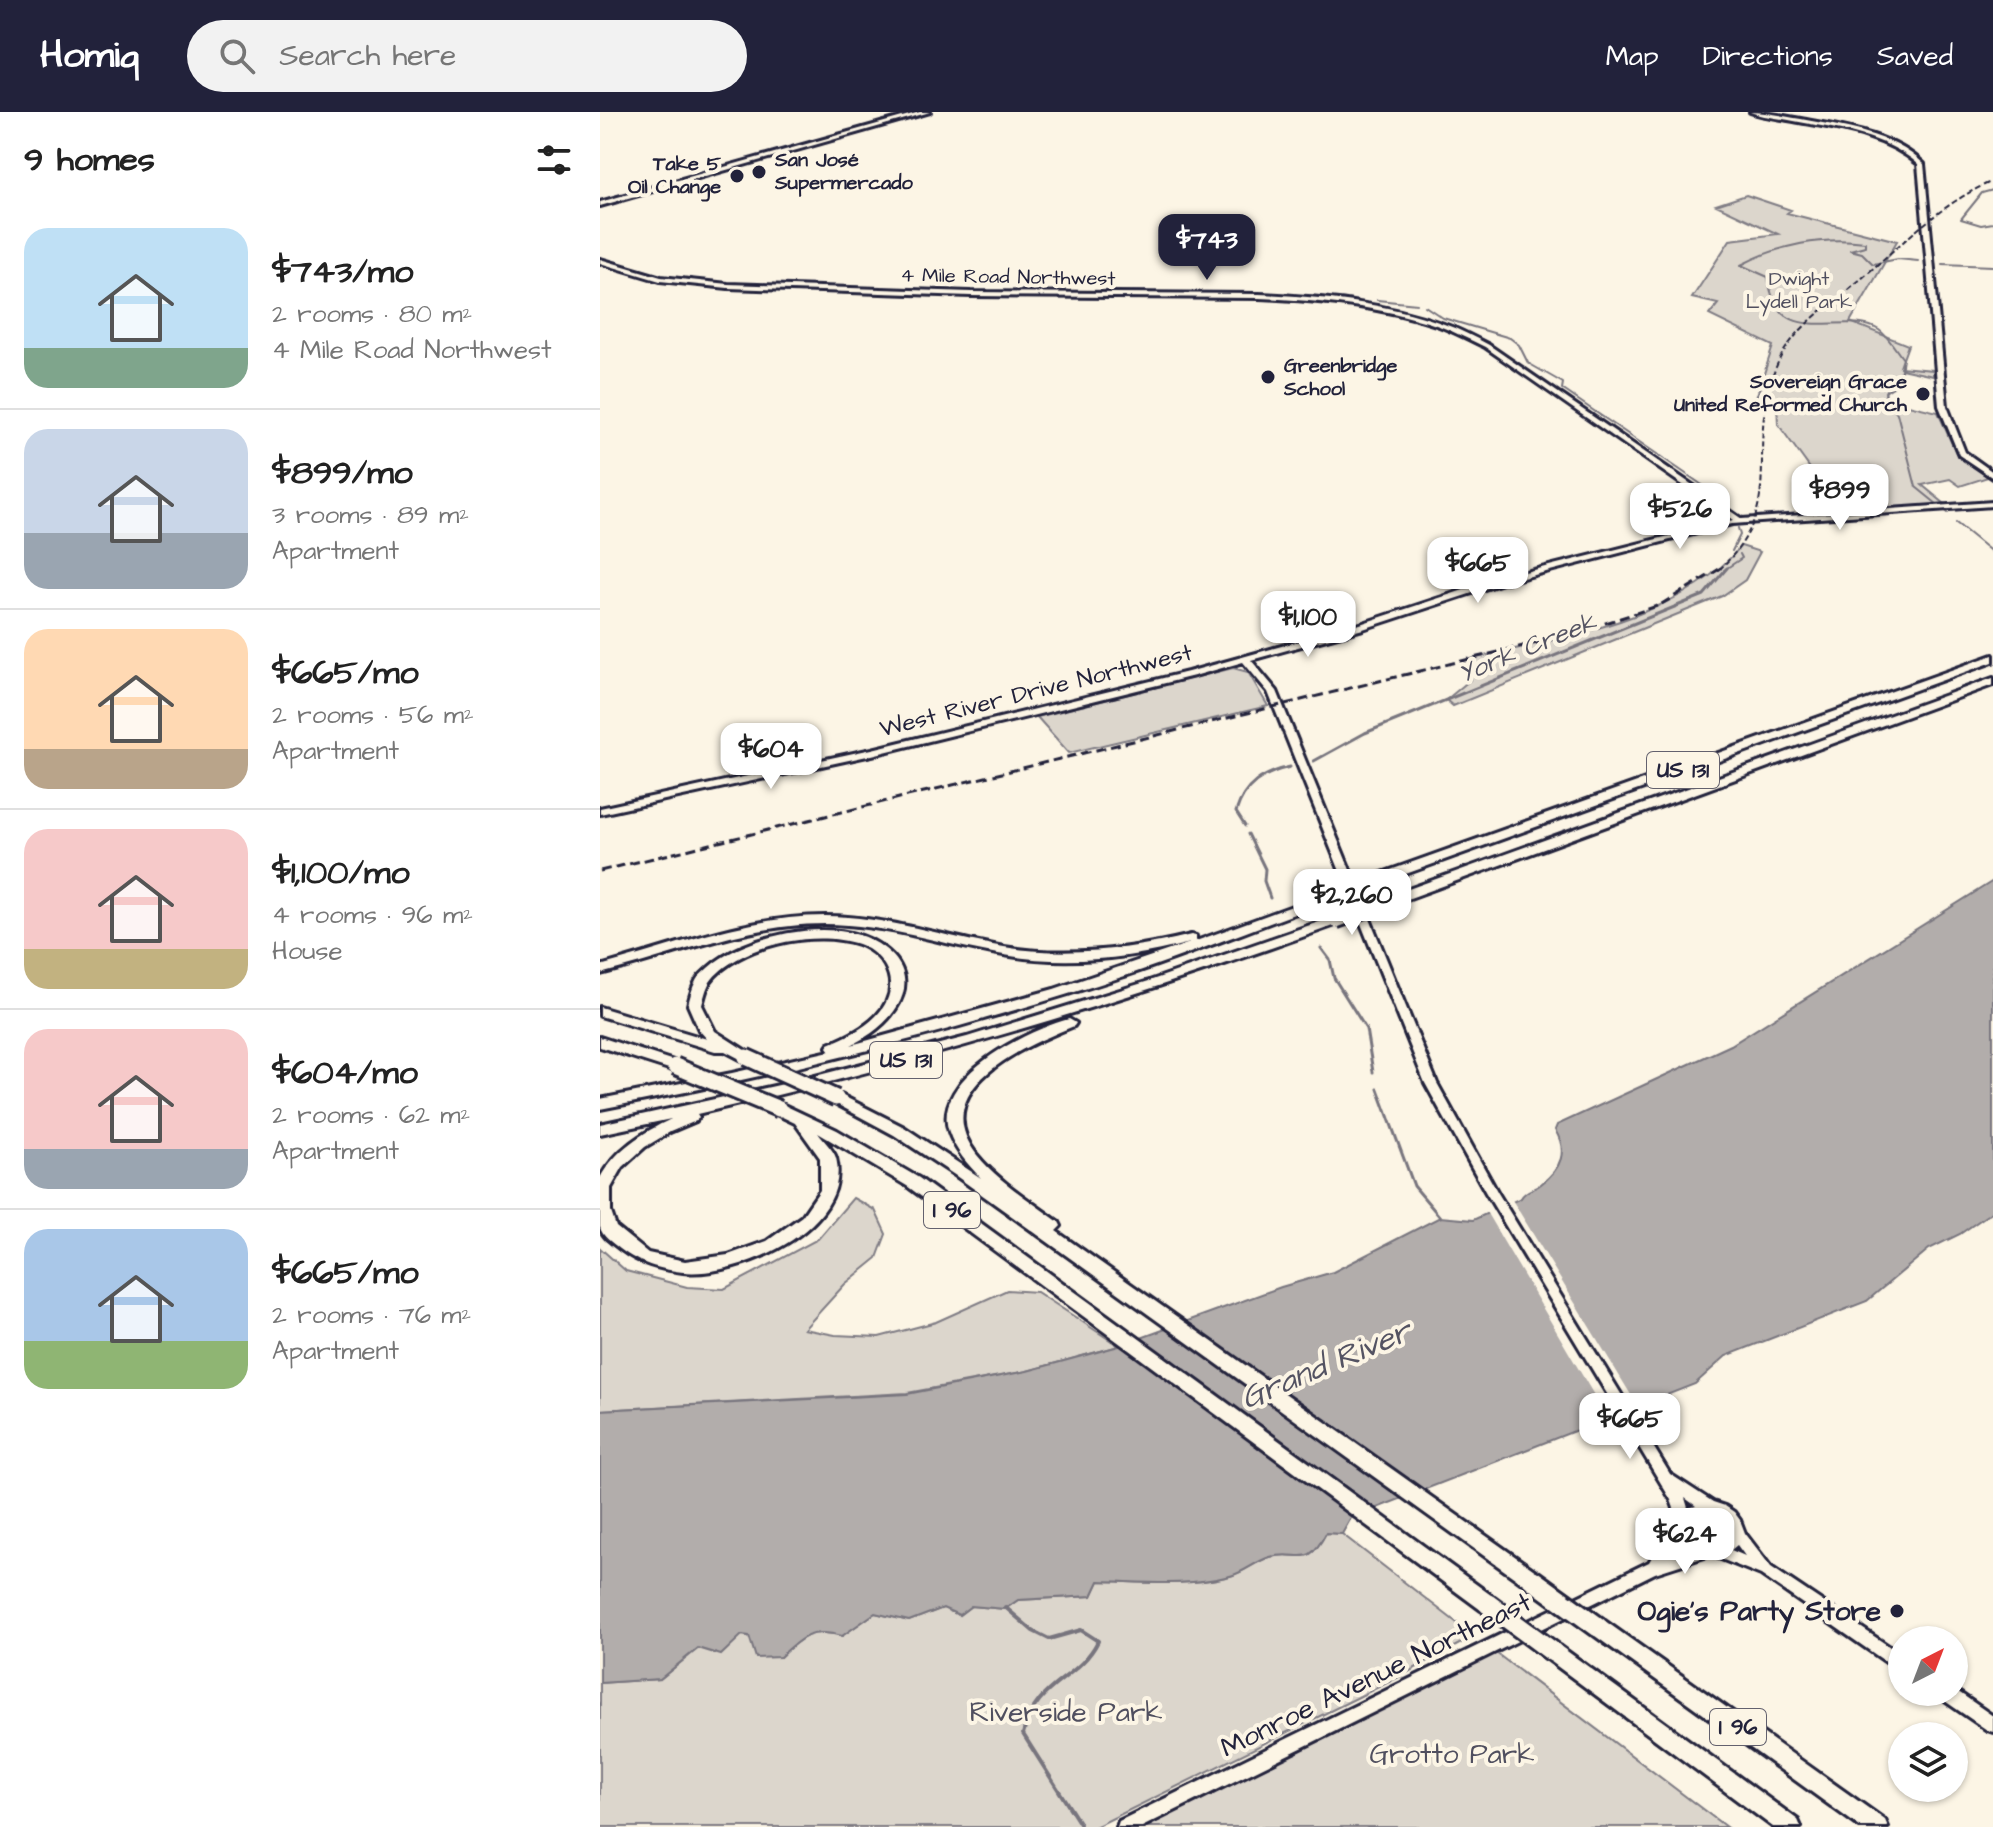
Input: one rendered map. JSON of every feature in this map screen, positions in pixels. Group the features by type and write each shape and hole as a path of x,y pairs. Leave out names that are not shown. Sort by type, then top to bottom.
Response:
{"highway":[{"path":"600,204 927,112"},
{"name":"US 131","path":"600,1104 735,1078 1040,998 1993,658"},
{"name":"US 131","path":"600,1129 734,1103 966,1044 1206,968 1993,681"},
{"path":"600,970 765,926 821,920 879,925 1008,951 1078,956 1115,954 1174,943 1325,898"},
{"path":"735,1078 839,1045 868,1030 885,1016 895,1001 899,979 894,965 872,945 826,933 775,938 730,957 703,981 696,1008 699,1019 710,1035 746,1057"},
{"path":"1096,1268 1070,1241 970,1157 957,1129 961,1096 977,1072 1010,1048 1206,968"},
{"name":"I 96","path":"600,1011 746,1057 836,1098 941,1158 1877,1827"},
{"name":"I 96","path":"600,1042 675,1066 784,1111 832,1134 913,1182 1790,1827"},
{"path":"734,1103 659,1131 630,1150 613,1169 602,1190 601,1205 604,1224 617,1242 639,1256 672,1264 706,1265 744,1258 783,1241 821,1206 829,1191 831,1177 824,1149 812,1131 784,1111"}],"main road":[{"path":"1753,112 1878,140 1915,157 1922,167 1939,376 1947,421 1962,453 1993,476"},
{"name":"4 Mile Road Northwest","path":"600,261 660,279 728,286 1307,299 1406,313 1456,330 1487,346 1740,521"},
{"name":"West River Drive Northwest","path":"600,811 872,752 1246,660 1500,581 1740,521 1993,504"},
{"path":"1246,660 1272,691 1431,1083 1492,1193 1631,1427 1678,1499 1685,1524 1696,1544 1766,1571 1888,1654"},
{"path":"1662,1475 1732,1519 1738,1535 1766,1571"},
{"path":"1685,1524 1695,1510 1709,1507"},
{"name":"Monroe Avenue Northeast","path":"1650,1568 1676,1543 1685,1524"},
{"path":"1713,1549 1729,1545 1738,1535"},
{"name":"Monroe Avenue Northeast","path":"1125,1827 1650,1568 1713,1549"},
{"path":"1965,1706 1993,1725"}],"green space":[{"name":"Dwight Lydell Park","path":"1746,195 1791,210 1787,213 1897,241 1850,322 1908,345 1900,367 1933,370 1933,376 1901,369 1898,384 1885,392 1887,400 1938,412 1956,453 1988,477 1960,486 1950,479 1922,485 1945,504 1832,511 1805,475 1814,474 1778,424 1777,404 1756,398 1773,346 1709,315 1718,304 1692,298 1730,240 1778,234 1716,205"},
{"path":"1741,546 1760,552 1745,580 1722,596 1453,706 1446,700 1470,680 1463,661 1574,635 1650,610 1685,593 1715,572"},
{"path":"1233,668 1248,672 1268,706 1069,753 1037,717"},
{"path":"853,1198 875,1210 886,1234 877,1258 845,1284 804,1329 835,1335 879,1337 936,1322 1007,1290 1037,1292 1119,1346 1027,1371 907,1393 600,1410 600,1248 626,1271 687,1287 724,1289 818,1239"},
{"name":"Riverside Park","path":"1326,1533 1342,1534 1474,1636 1399,1677 1095,1827 600,1827 600,1683 660,1679 699,1648 741,1635 749,1636 780,1657 808,1636 823,1633 842,1636 875,1613 909,1621 943,1608 959,1615 971,1606 1005,1609 1018,1600 1092,1596 1099,1581 1165,1583 1214,1579 1235,1574 1270,1557 1308,1555"},
{"name":"Grotto Park","path":"1496,1653 1726,1827 1134,1827"}],"water":[{"name":"Grand River","path":"1993,881 1993,1211 1960,1234 1929,1249 1867,1301 1726,1356 1695,1384 1351,1518 1342,1534 1326,1533 1308,1555 1270,1557 1235,1574 1198,1582 1099,1581 1092,1596 1018,1600 1005,1609 971,1606 959,1615 943,1608 909,1621 875,1613 842,1636 823,1633 808,1636 780,1657 756,1658 749,1636 742,1635 721,1655 698,1648 660,1679 600,1683 600,1410 907,1394 1027,1371 1119,1346 1281,1287 1333,1272 1440,1217 1473,1220 1521,1198 1554,1172 1562,1152 1555,1130 1557,1125 1731,1045"}],"pier":[{"path":"1511,1198 1639,1408 1608,1419 1485,1210"}],"waterway":[{"path":"1993,190 1982,193 1961,219 1981,225 1993,223"},
{"path":"1918,261 1898,259 1873,264 1862,253 1850,250 1865,246 1865,242 1833,240 1785,247 1741,265 1768,277 1774,300 1784,314 1814,324 1865,325 1879,330 1889,339 1903,359 1899,383 1886,389 1885,396 1897,413 1916,487 1948,513"},
{"path":"1942,264 1993,266"},
{"name":"York Creek","path":"1377,300 1417,304"},
{"name":"York Creek","path":"1425,306 1443,318 1510,338 1519,345 1528,363 1563,383 1562,389 1730,504"},
{"path":"1956,523 1993,553"},
{"name":"York Creek","path":"1732,551 1740,535 1738,528"},
{"name":"York Creek","path":"1727,568 1742,558 1740,554"},
{"name":"York Creek","path":"1314,761 1365,733 1704,595 1727,568"},
{"name":"York Creek","path":"1245,826 1236,812 1249,787 1271,773 1290,767"},
{"name":"York Creek","path":"1248,834 1265,869 1264,881 1270,898"},
{"name":"York Creek","path":"1321,948 1330,960 1334,978 1366,1029 1373,1072"},
{"name":"York Creek","path":"1378,1089 1414,1186 1440,1217"},
{"path":"1005,1607 1033,1631 1049,1639 1081,1630 1098,1641 1080,1665 1037,1703 1023,1734 1080,1824"}],"railway":[{"path":"1720,568 1752,526 1761,484 1764,416 1769,389 1785,349 1814,317 1923,225 1956,201 1993,181"},
{"path":"600,871 1572,634 1660,605 1720,568"}],"place":[{"name":"San José Supermercado","path":"759,172"},
{"name":"Take 5 Oil Change","path":"737,176"},
{"name":"Greenbridge School","path":"1268,377"},
{"name":"Sovereign Grace United Reformed Church","path":"1923,394"},
{"name":"Ogie's Party Store","path":"1897,1611"}]}
